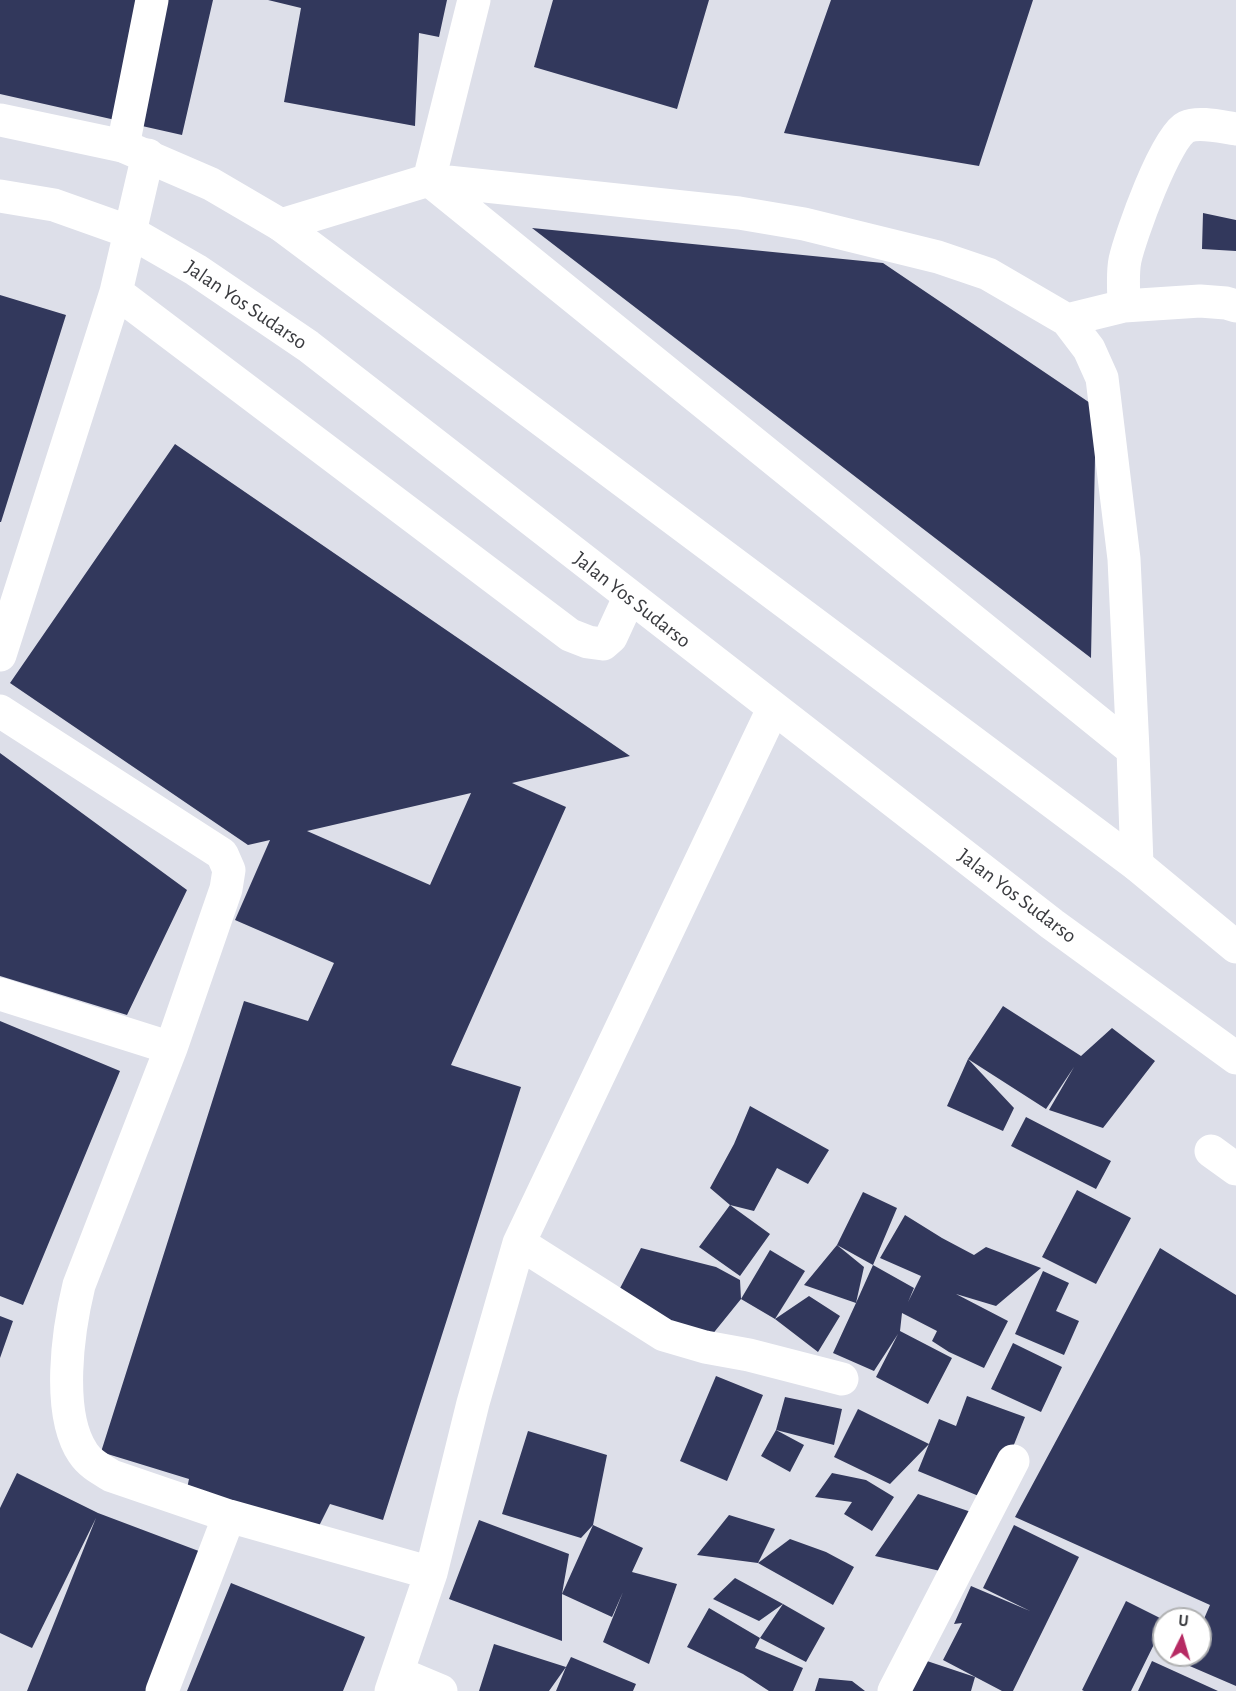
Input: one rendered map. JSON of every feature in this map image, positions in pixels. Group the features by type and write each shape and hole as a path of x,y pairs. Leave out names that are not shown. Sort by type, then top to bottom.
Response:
{"main road":[{"path":"0,655 116,292 130,232 152,0"},
{"path":"429,180 474,0"},
{"path":"0,120 136,150 211,184 281,225 1137,865 1236,947"},
{"path":"1124,306 1125,261 1144,201 1175,135 1186,127 1204,125 1236,129"},
{"path":"281,225 429,180 739,213 804,224 938,257 988,274 1067,320 1089,349 1102,378 1124,559 1137,865"},
{"path":"429,180 1133,750"},
{"name":"Jalan Yos Sudarso","path":"0,196 54,206 130,232 196,270 308,346 629,598 1052,924 1236,1058"},
{"path":"116,292 570,635 588,642 603,644 611,637 629,598"},
{"path":"1067,320 1124,306 1200,301 1236,306"},
{"path":"441,1691 394,1682 431,1573 473,1403 519,1243 773,709"},
{"path":"0,711 222,854 229,870 226,889 171,1048 79,1285 72,1313 68,1344 67,1391 71,1426 83,1454 112,1476 229,1516 431,1573"},
{"path":"0,994 171,1048"},
{"path":"519,1243 664,1335 705,1347 749,1355 842,1379"},
{"path":"894,1691 1013,1461"},
{"path":"162,1691 229,1516"}],"building":[{"path":"0,0 213,0 182,135 0,94"},
{"path":"268,0 447,0 439,37 419,33 415,126 284,102 301,8"},
{"path":"553,0 709,0 677,109 534,67"},
{"path":"831,0 1033,0 979,166 784,133"},
{"path":"1203,213 1236,220 1236,251 1202,249"},
{"path":"532,228 883,263 1096,407 1091,658"},
{"path":"0,295 66,315 1,522 0,522"},
{"path":"175,444 630,756 512,783 566,807 451,1065 521,1087 383,1520 330,1504 315,1534 185,1498 189,1479 101,1452 244,1001 308,1021 334,963 235,920 270,840 248,845 10,683","holes":["471,793 430,885 307,831"]},
{"path":"0,753 187,890 127,1015 0,976"},
{"path":"1003,1006 1081,1056 1112,1028 1155,1061 1103,1128 1049,1110 1074,1067 1046,1109 968,1059"},
{"path":"0,1021 120,1071 23,1305 0,1296"},
{"path":"968,1059 1014,1108 1003,1131 947,1106"},
{"path":"750,1106 829,1150 808,1184 777,1168 754,1211 730,1205 710,1188 734,1144"},
{"path":"1026,1117 1111,1161 1096,1189 1011,1146"},
{"path":"1077,1190 1131,1218 1096,1284 1042,1257"},
{"path":"863,1192 897,1208 873,1265 837,1245"},
{"path":"730,1205 770,1234 740,1276 699,1247"},
{"path":"905,1215 974,1255 986,1247 1041,1268 996,1306 956,1294 1008,1321 984,1368 949,1352 932,1341 937,1331 902,1313 900,1331 952,1358 928,1404 876,1377 898,1334 874,1371 833,1353 873,1265 914,1288 908,1302 921,1276 880,1258"},
{"path":"837,1245 864,1267 856,1303 804,1285"},
{"path":"641,1248 716,1267 740,1280 741,1299 707,1341 618,1292"},
{"path":"1160,1248 1236,1295 1236,1686 1192,1667 1212,1667 1212,1607 1209,1607 1210,1605 1015,1517"},
{"path":"770,1250 805,1271 775,1319 741,1299"},
{"path":"1043,1271 1069,1283 1056,1311 1079,1321 1064,1355 1015,1334"},
{"path":"809,1296 840,1316 818,1352 775,1319"},
{"path":"0,1316 13,1321 0,1358"},
{"path":"1013,1343 1062,1367 1041,1412 991,1389"},
{"path":"716,1376 763,1395 727,1481 680,1461"},
{"path":"967,1396 1025,1417 1011,1452 986,1499 918,1471 939,1419 956,1426"},
{"path":"785,1397 842,1409 834,1445 776,1430"},
{"path":"858,1409 929,1444 890,1484 834,1457"},
{"path":"776,1430 804,1445 790,1472 761,1456"},
{"path":"528,1431 607,1455 593,1525 581,1538 502,1514"},
{"path":"17,1473 98,1513 204,1553 152,1691 27,1691 96,1518 32,1648 0,1633 0,1508"},
{"path":"832,1473 866,1480 894,1497 872,1531 844,1514 852,1502 815,1497"},
{"path":"918,1494 977,1514 949,1573 875,1556"},
{"path":"729,1515 775,1529 758,1563 697,1555"},
{"path":"479,1520 569,1554 562,1594 562,1641 449,1599"},
{"path":"593,1525 643,1548 632,1572 677,1584 649,1664 603,1642 623,1592 612,1617 562,1594"},
{"path":"1014,1525 1079,1557 1013,1691 1002,1691 943,1660 962,1623 954,1624 971,1586 1030,1611 983,1588"},
{"path":"790,1539 826,1552 854,1567 833,1605 758,1563"},
{"path":"735,1578 783,1604 759,1621 713,1599"},
{"path":"231,1583 365,1637 343,1691 187,1691"},
{"path":"1126,1601 1152,1614 1152,1648 1131,1691 1082,1690"},
{"path":"783,1604 825,1628 806,1662 760,1638"},
{"path":"709,1608 760,1638 755,1648 803,1668 793,1691 769,1691 743,1674 687,1647"},
{"path":"494,1644 566,1667 549,1691 479,1691"},
{"path":"571,1657 636,1684 633,1691 556,1691"},
{"path":"924,1660 975,1677 971,1691 908,1691"},
{"path":"1152,1661 1152,1667 1165,1667 1218,1691 1138,1691"},
{"path":"819,1678 852,1681 865,1691 815,1691"}]}
